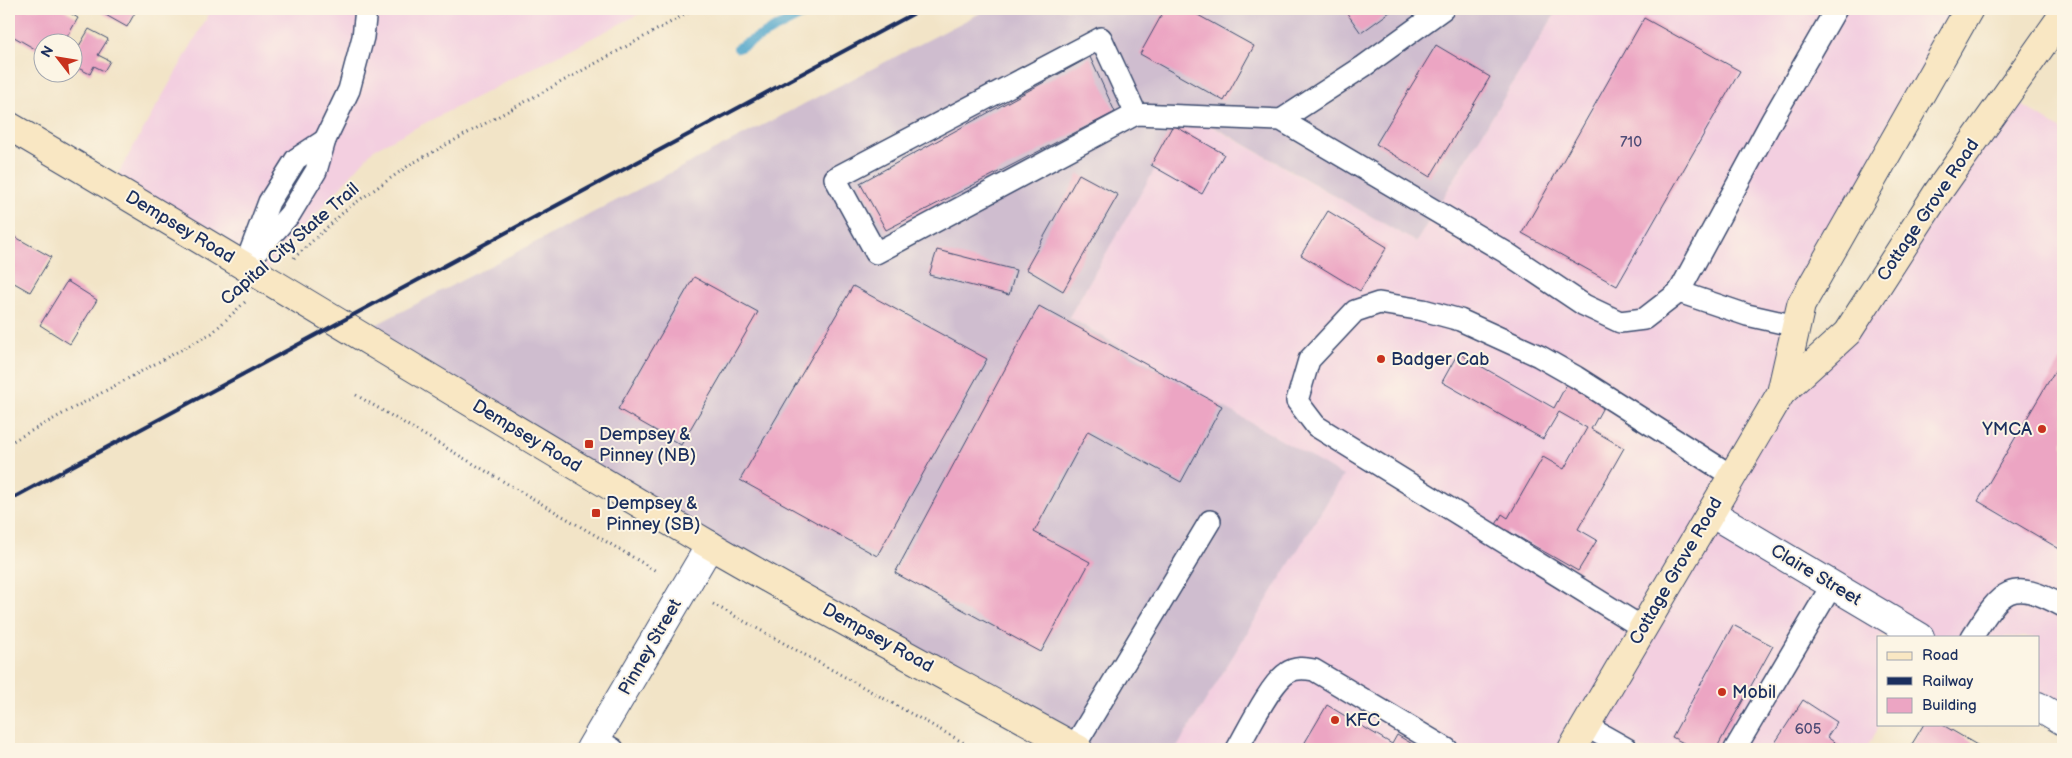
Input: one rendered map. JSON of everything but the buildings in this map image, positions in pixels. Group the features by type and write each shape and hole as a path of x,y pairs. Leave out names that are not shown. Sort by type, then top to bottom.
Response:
{"street":[{"name":"Cottage Grove Road","path":"1781,393 1801,305 1969,9"},
{"name":"Cottage Grove Road","path":"1572,749 1781,393 1847,333 1938,192 2063,15"},
{"name":"Dempsey Road","path":"9,126 245,265 364,340 710,545 1076,748"},
{"name":"Claire Street","path":"1711,513 1918,636"},
{"name":"Pinney Street","path":"600,746 710,545"},
{"path":"2040,707 2063,721"}],"lane":[{"path":"245,265 290,214 316,171 325,140 349,90 362,37 366,9"},
{"path":"1281,120 1364,66 1444,9"},
{"path":"1136,114 1101,38 835,178 876,253 1136,114 1281,120 1505,252 1584,305 1620,322 1644,319 1679,292 1772,120 1836,9"},
{"path":"1679,292 1747,315 1796,326"},
{"path":"1643,628 1316,426 1297,401 1309,360 1355,311 1379,303 1423,310 1460,320 1540,356 1732,476"},
{"path":"1076,748 1210,521"},
{"path":"1735,749 1832,585"},
{"path":"1973,636 1987,613 2007,591 2024,589 2040,593 2063,606"},
{"path":"1240,748 1278,680 1288,672 1303,667 1314,670 1447,749"},
{"path":"1586,726 1627,749"}],"path":[{"name":"Capital City State Trail","path":"9,443 212,333 348,208 411,164 695,9"},
{"path":"356,395 630,554"},
{"path":"733,616 975,749"}],"shaded area":[{"path":"212,9 649,9 374,149 262,275 111,186"},
{"path":"988,9 1558,9 1416,242 1188,112 1069,317 1343,476 1176,749 1078,749 356,335"},
{"path":"1558,9 1969,9 1801,305 1781,392 1847,333 2006,95 2063,131 2063,721 2040,707 2040,636 1877,636 1877,726 1880,726 1866,749 1176,749 1342,476 1069,317 1187,112 1416,242"}],"waterway":[{"path":"738,48 812,9"}],"railway":[{"path":"9,500 922,9"}],"place":[{"name":"Badger Cab","path":"1381,359"},
{"name":"YMCA","path":"2042,429"},
{"name":"Dempsey & Pinney (NB)","path":"589,444"},
{"name":"Dempsey & Pinney (SB)","path":"596,513"},
{"name":"Mobil","path":"1722,692"},
{"name":"KFC","path":"1335,720"}]}
